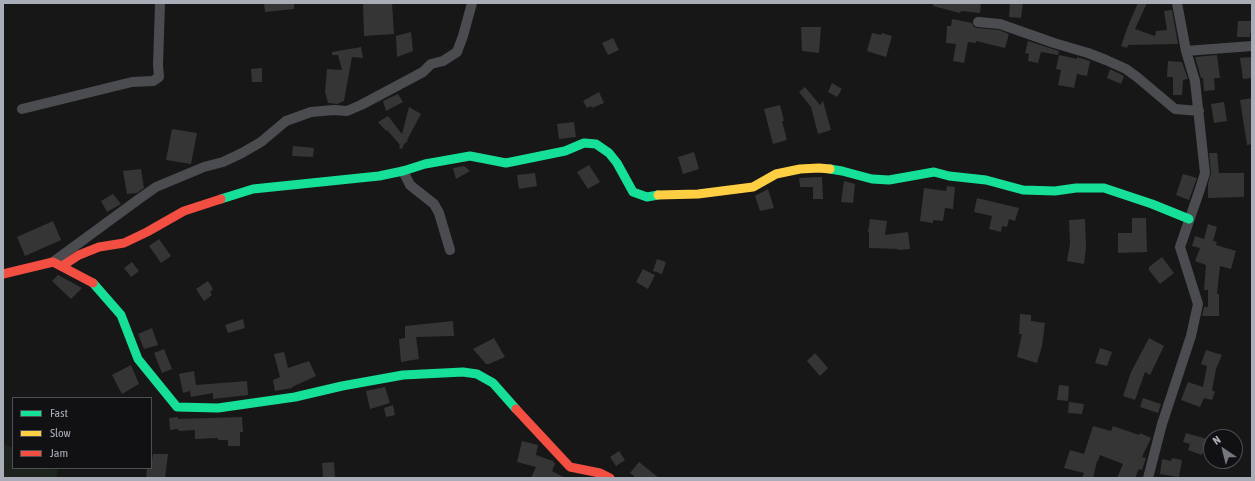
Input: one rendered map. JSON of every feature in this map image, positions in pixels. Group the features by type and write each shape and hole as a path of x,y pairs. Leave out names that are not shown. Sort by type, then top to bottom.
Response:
{"street":[{"path":"22,109 132,82 153,81 159,77 160,3"},
{"path":"58,264 139,198 156,187 204,167 223,162 242,153 261,142 286,121 311,112 334,110 347,111 356,107 422,72 431,64 443,60 457,52 472,3"},
{"path":"1148,478 1162,424 1191,336 1198,304 1180,246 1205,174 1195,81 1186,51 1177,3"},
{"path":"978,22 1000,24 1106,60 1126,69 1175,108 1199,111"},
{"path":"1186,51 1252,46"},
{"path":"3,274 58,264 92,250 109,245 124,243 184,211 253,189 379,176 403,171 425,164 470,156 506,163 565,151 584,143 596,144 609,153 617,162 633,192 646,197 658,195 698,194 753,187 776,174 819,168 888,180 934,172 949,176 986,180 1024,190 1055,191 1076,188 1104,188 1152,204 1189,220"},
{"path":"403,171 410,185 434,204 439,213 450,250"},
{"path":"58,264 94,284 121,315 138,359 177,407 218,408 249,404 295,397 342,386 403,375 463,372 477,374 493,383 570,467 600,473 610,478"}],"shaded area":[{"path":"3,443 12,448 12,469 57,470 57,478 3,478"}],"building":[{"path":"264,3 294,3 294,9 265,12"},
{"path":"363,3 392,3 394,34 364,36"},
{"path":"933,3 981,3 980,13 961,11 960,13 933,6"},
{"path":"1010,3 1023,3 1021,18 1009,17"},
{"path":"1138,3 1147,3 1135,29 1155,36 1156,31 1167,30 1164,11 1172,10 1178,44 1128,45 1127,48 1121,46"},
{"path":"952,19 972,23 974,27 977,28 999,30 1009,34 1005,48 976,41 976,43 968,42 964,63 953,61 956,44 946,43 947,26 951,26"},
{"path":"1238,21 1252,21 1250,37 1237,37"},
{"path":"801,27 821,27 819,53 802,51"},
{"path":"411,32 413,51 397,57 396,36"},
{"path":"872,33 881,35 882,33 892,36 886,57 867,51"},
{"path":"613,38 619,50 608,55 602,43"},
{"path":"1028,41 1059,51 1058,55 1041,52 1038,63 1028,61 1029,54 1025,53"},
{"path":"361,47 363,58 352,57 344,101 337,104 328,103 325,92 327,69 342,70 338,55 332,55 332,52"},
{"path":"1059,55 1077,59 1077,57 1090,61 1087,76 1077,74 1074,88 1058,85 1061,70 1056,69"},
{"path":"1217,55 1220,78 1214,78 1215,90 1204,91 1203,78 1201,78 1195,57"},
{"path":"1252,57 1252,78 1243,79 1240,58"},
{"path":"1168,61 1182,62 1188,79 1183,80 1182,95 1173,95 1173,77 1167,77"},
{"path":"262,68 262,82 252,82 251,69"},
{"path":"1110,69 1124,76 1121,84 1107,78"},
{"path":"832,83 842,89 837,97 828,92"},
{"path":"805,87 820,105 823,101 831,130 818,134 811,107 799,92"},
{"path":"599,92 604,103 592,108 591,106 587,108 583,101"},
{"path":"398,94 403,102 386,111 383,101"},
{"path":"1252,98 1252,144 1247,145 1240,100"},
{"path":"1224,102 1227,121 1214,123 1211,104"},
{"path":"780,105 787,140 773,144 764,109"},
{"path":"409,107 421,114 407,140 408,141 404,144 402,149 399,148 400,145 378,122 388,116 402,134"},
{"path":"574,122 576,137 559,139 557,124"},
{"path":"172,129 197,133 191,164 166,160"},
{"path":"293,146 314,148 313,157 292,156"},
{"path":"694,152 699,169 683,174 678,157"},
{"path":"1209,153 1217,153 1219,173 1244,173 1244,197 1208,198 1208,184 1211,173"},
{"path":"589,165 600,182 588,189 577,172"},
{"path":"464,166 470,171 456,179 453,168"},
{"path":"141,169 144,188 137,193 127,194 123,171"},
{"path":"535,173 537,186 519,189 517,175"},
{"path":"1183,174 1197,178 1189,200 1176,195"},
{"path":"822,177 823,199 813,199 813,187 800,187 799,178"},
{"path":"844,181 855,184 853,203 841,202"},
{"path":"947,186 955,187 953,209 945,208 943,221 933,220 933,223 920,221 924,188 946,191"},
{"path":"768,189 774,208 760,211 755,196"},
{"path":"113,194 121,204 107,212 101,201"},
{"path":"977,198 1019,208 1015,221 1009,219 1007,227 1002,226 1001,232 989,229 992,216 974,212"},
{"path":"1132,218 1146,218 1147,252 1118,253 1118,233 1132,233"},
{"path":"870,219 887,221 885,235 908,232 910,249 898,250 869,248 868,232"},
{"path":"1085,219 1086,247 1084,264 1067,261 1070,244 1069,220"},
{"path":"53,221 61,240 25,256 17,237"},
{"path":"1208,224 1217,227 1213,241 1217,242 1216,245 1236,251 1231,269 1220,266 1217,294 1219,294 1219,316 1202,316 1204,307 1208,307 1208,290 1204,290 1206,265 1195,261 1200,248 1192,246 1195,236 1204,239"},
{"path":"159,239 171,256 161,263 149,246"},
{"path":"1162,257 1174,273 1160,284 1149,270 1149,267"},
{"path":"657,259 666,262 662,274 653,271"},
{"path":"132,262 139,271 131,277 124,268"},
{"path":"643,269 655,275 648,289 636,282"},
{"path":"58,275 82,288 71,299 52,281"},
{"path":"208,281 213,289 210,292 212,295 204,301 196,289"},
{"path":"1020,314 1031,315 1031,321 1045,323 1042,346 1037,363 1017,357 1022,334 1019,334"},
{"path":"243,319 245,328 228,333 225,325"},
{"path":"453,321 454,336 416,337 419,359 401,362 399,339 405,338 405,326"},
{"path":"152,328 158,345 144,349 138,334"},
{"path":"494,338 505,357 486,364 473,349"},
{"path":"1149,338 1164,346 1150,375 1145,372 1135,400 1123,396 1131,372"},
{"path":"1100,348 1112,352 1107,366 1095,363"},
{"path":"164,349 172,369 162,373 154,353"},
{"path":"1206,350 1222,355 1216,369 1212,390 1215,392 1212,400 1204,398 1200,407 1181,400 1188,382 1203,387 1207,366 1201,364"},
{"path":"284,352 288,368 309,361 316,376 292,388 275,391 273,380 280,377 274,354"},
{"path":"815,353 828,368 820,376 807,361"},
{"path":"131,365 139,384 122,394 112,375"},
{"path":"194,371 196,385 247,381 248,395 213,399 213,393 191,397 190,391 183,393 179,374"},
{"path":"1059,385 1069,386 1068,401 1057,400"},
{"path":"385,387 390,403 370,409 366,391"},
{"path":"1143,398 1161,404 1158,413 1140,407"},
{"path":"1069,402 1084,404 1082,414 1068,413"},
{"path":"393,405 395,415 386,417 384,408"},
{"path":"178,417 178,419 242,417 243,432 240,432 240,446 228,446 228,440 218,440 218,438 195,439 195,430 170,430 169,418"},
{"path":"1093,426 1111,431 1113,426 1139,435 1140,433 1151,438 1142,457 1146,458 1142,470 1139,469 1135,478 1117,478 1123,464 1100,455 1093,478 1082,478 1084,473 1064,468 1070,450 1084,454"},
{"path":"1186,433 1203,438 1202,455 1188,450 1190,444 1183,442"},
{"path":"522,441 538,445 536,455 553,461 555,464 552,471 565,478 531,478 536,467 517,462"},
{"path":"619,451 625,460 616,466 610,457"},
{"path":"153,454 168,454 165,478 146,478 147,469 152,469"},
{"path":"1172,458 1182,460 1179,477 1160,474 1162,459 1171,461"},
{"path":"334,462 335,477 323,478 322,463"},
{"path":"639,462 659,478 636,478 630,473"}],"traffic: fast":[{"path":"221,199 253,189 379,176 403,171 425,164 470,156 506,163 565,151 584,143 596,144 609,153 617,163 633,192 647,197 658,195"},
{"path":"830,169 872,179 889,180 934,172 949,176 986,180 1023,190 1055,191 1076,188 1104,188 1152,204 1189,219"},
{"path":"93,283 121,315 138,359 177,407 218,408 295,397 342,386 403,375 463,372 477,374 493,383 516,409"}],"traffic: slow":[{"path":"658,195 698,194 753,187 776,174 800,169 830,169"}],"traffic: jam":[{"path":"62,266 79,255 99,247 124,243 184,211 221,199"},
{"path":"3,274 53,262 93,283"},
{"path":"516,409 570,467 600,473 610,478"}]}
